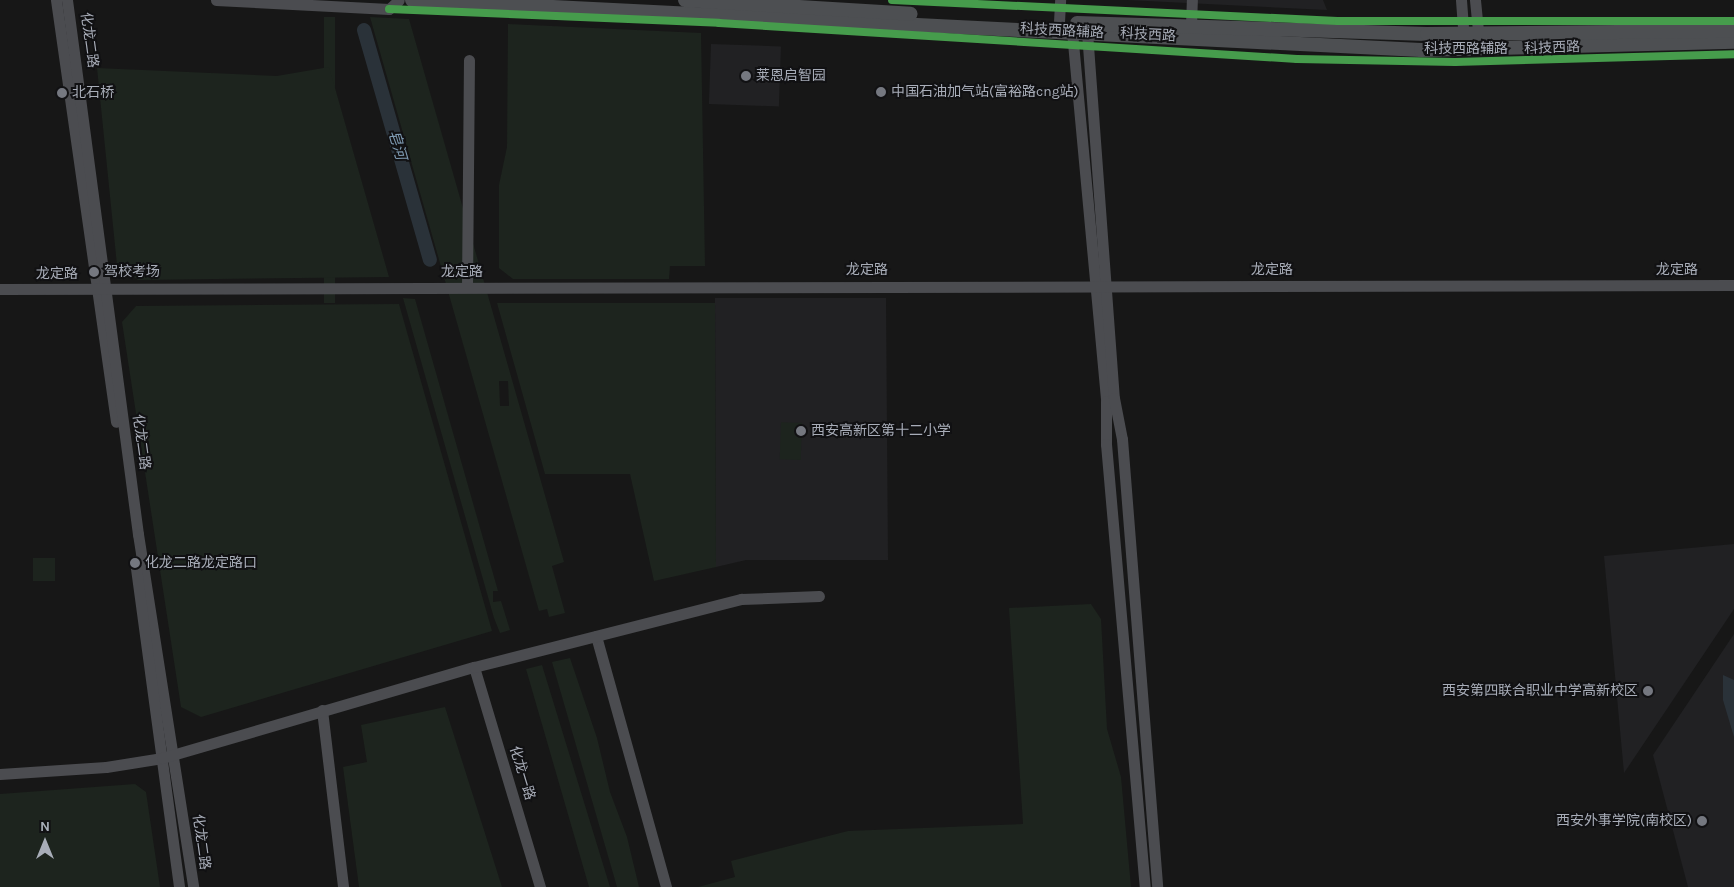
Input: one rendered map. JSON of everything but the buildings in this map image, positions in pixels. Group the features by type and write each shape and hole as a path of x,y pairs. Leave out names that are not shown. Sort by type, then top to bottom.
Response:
{"main road":[{"name":"科技西路","path":"412,0 488,6 1088,32 1280,45 1480,50 1734,42"},
{"name":"科技西路","path":"685,0 1059,22 1464,34 1734,31"}],"street":[{"name":"化龙二路","path":"56,0 193,887"},
{"name":"化龙二路","path":"68,0 101,289 179,887"},
{"path":"216,0 388,9 399,0"},
{"path":"1059,22 1060,0"},
{"path":"1191,25 1192,0"},
{"path":"1461,0 1465,50"},
{"path":"1475,0 1480,50"},
{"path":"1072,32 1114,398 1122,439 1157,887"},
{"path":"1088,32 1106,401 1106,444 1145,887"},
{"path":"467,287 469,60"},
{"name":"龙定路","path":"0,289 1100,284 1734,285"},
{"path":"0,774 106,768 162,758 474,667 741,599 819,596"},
{"path":"596,636 666,887"},
{"name":"化龙一路","path":"474,667 540,887"},
{"path":"322,710 344,887"}],"shaded area":[{"path":"1127,0 1323,0 1327,10"},
{"path":"324,17 335,17 335,303 324,303"},
{"path":"370,17 409,19 564,562 552,566 565,613 549,617 547,609 539,611","holes":["499,381 508,381 509,406 500,406"]},
{"path":"508,24 701,33 705,266 670,266 669,279 513,279 499,268 499,185 507,147"},
{"name":"莱恩启智园","path":"711,44 781,46 779,106 709,104"},
{"path":"329,67 389,277 138,280 117,265 97,68 277,76"},
{"path":"403,298 415,299 498,591 493,591 493,602 501,601 510,630 500,633 494,618"},
{"name":"西安高新区第十二小学","path":"715,298 886,298 888,560 746,560 716,567"},
{"path":"497,303 715,303 716,567 654,581 630,474 545,474"},
{"path":"399,304 492,631 201,717 181,707 122,322 136,306"},
{"path":"781,422 802,423 801,460 780,459"},
{"name":"西安第四联合职业中学高新校区","path":"1734,544 1734,609 1624,773 1604,556"},
{"path":"33,558 55,558 55,581 33,581"},
{"path":"1091,604 1101,619 1107,729 1121,777 1131,887 698,887 735,877 731,861 848,831 1023,824 1009,608"},
{"name":"西安外事学院(南校区)","path":"1734,634 1734,887 1688,887 1653,755"},
{"path":"570,658 597,738 610,792 627,837 639,887 617,887 552,662"},
{"path":"542,665 610,887 589,887 526,669"},
{"path":"1723,675 1734,680 1734,737 1723,700"},
{"path":"445,707 502,887 359,887 343,767 367,762 361,725"},
{"path":"135,784 146,792 160,887 0,887 0,794"}],"waterway":[{"name":"皂河","path":"364,30 430,260"}],"cycle path":[{"path":"892,0 1338,21 1734,21"},
{"name":"科技西路辅路","path":"389,9 719,23 1297,59 1455,62 1734,54"}],"place":[{"name":"莱恩启智园","path":"746,76"},
{"name":"中国石油加气站(富裕路cng站)","path":"881,92"},
{"name":"北石桥","path":"62,93"},
{"name":"驾校考场","path":"94,272"},
{"name":"西安高新区第十二小学","path":"801,431"},
{"name":"化龙二路龙定路口","path":"135,563"},
{"name":"西安第四联合职业中学高新校区","path":"1648,691"},
{"name":"西安外事学院(南校区)","path":"1702,821"}]}
